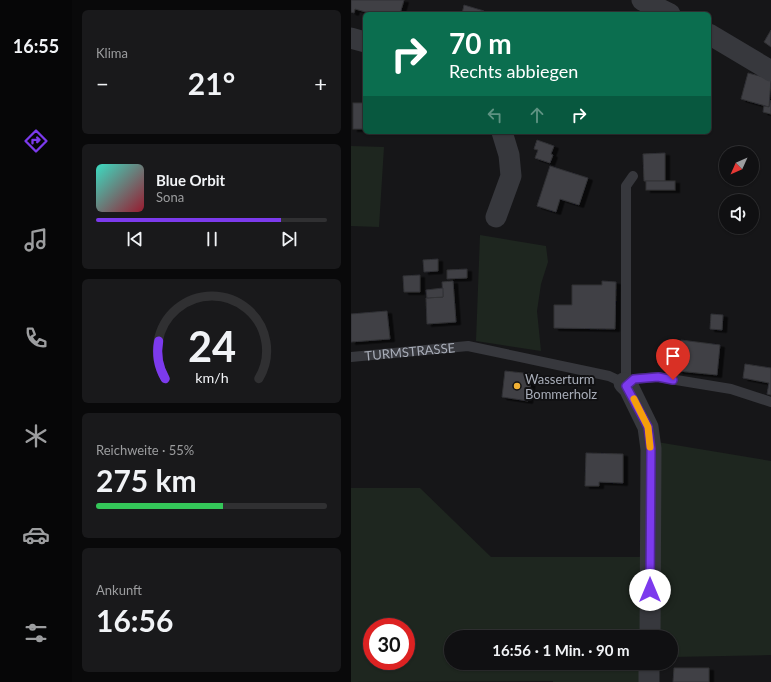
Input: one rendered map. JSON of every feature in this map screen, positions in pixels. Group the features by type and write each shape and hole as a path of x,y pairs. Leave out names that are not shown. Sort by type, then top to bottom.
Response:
{"street":[{"path":"642,0 666,12"},
{"path":"711,35 771,71"},
{"path":"351,38 363,41"},
{"path":"496,217 511,176 509,155 503,134"},
{"path":"625,385 648,427 651,449 650,630"},
{"path":"649,670 649,682"}],"lane":[{"path":"625,385 626,186 633,176"},
{"name":"TURMSTRASSE","path":"351,357 468,346 609,376 625,385"},
{"path":"625,385 634,379 658,377 731,389 771,402"}],"shaded area":[{"path":"351,146 384,147 379,227 351,226"},
{"path":"480,235 546,246 548,262 541,284 537,311 541,351 476,341"},
{"path":"657,442 771,461 771,655 678,657 678,630 659,630"},
{"path":"351,488 420,488 491,557 643,557 643,630 444,630 444,670 642,670 642,682 351,682"}],"building":[{"path":"351,0 404,0 401,12 366,12 355,9 354,13 351,12"},
{"path":"464,5 484,11 484,12 462,12"},
{"path":"771,30 771,47 764,42"},
{"path":"748,73 771,79 769,107 741,99"},
{"path":"771,100 771,114 763,112 764,106 769,107"},
{"path":"353,103 363,103 363,129 353,129"},
{"path":"537,140 554,146 550,163 535,158 538,150 534,149"},
{"path":"665,153 665,181 644,181 643,154"},
{"path":"550,166 588,178 579,205 560,199 556,212 537,206"},
{"path":"646,181 675,181 675,190 646,190"},
{"path":"438,259 438,271 424,272 423,260"},
{"path":"467,269 467,278 447,279 447,270"},
{"path":"420,275 420,292 404,292 403,276"},
{"path":"453,281 456,322 427,324 426,298 443,297 442,282"},
{"path":"602,281 616,282 615,329 554,328 554,305 572,305 572,285 602,285"},
{"path":"443,288 443,297 427,298 426,290"},
{"path":"387,311 390,339 351,342 351,314"},
{"path":"711,314 723,315 722,330 710,329"},
{"path":"681,340 720,345 717,375 678,371"},
{"path":"745,364 771,368 771,395 767,394 769,383 743,378"},
{"name":"Wasserturm Bommerholz","path":"505,371 532,374 528,401 502,397"},
{"path":"586,453 623,454 623,483 599,482 599,486 585,486"},
{"path":"678,668 709,668 709,682 673,682 674,670 678,670"}],"slow traffic":[{"path":"634,399 648,427 650,447"}],"place":[{"name":"Wasserturm Bommerholz","path":"517,386"}],"route":[{"path":"650,590 651,449 648,427 629,388 626,386 634,379 658,377 673,380"}]}
